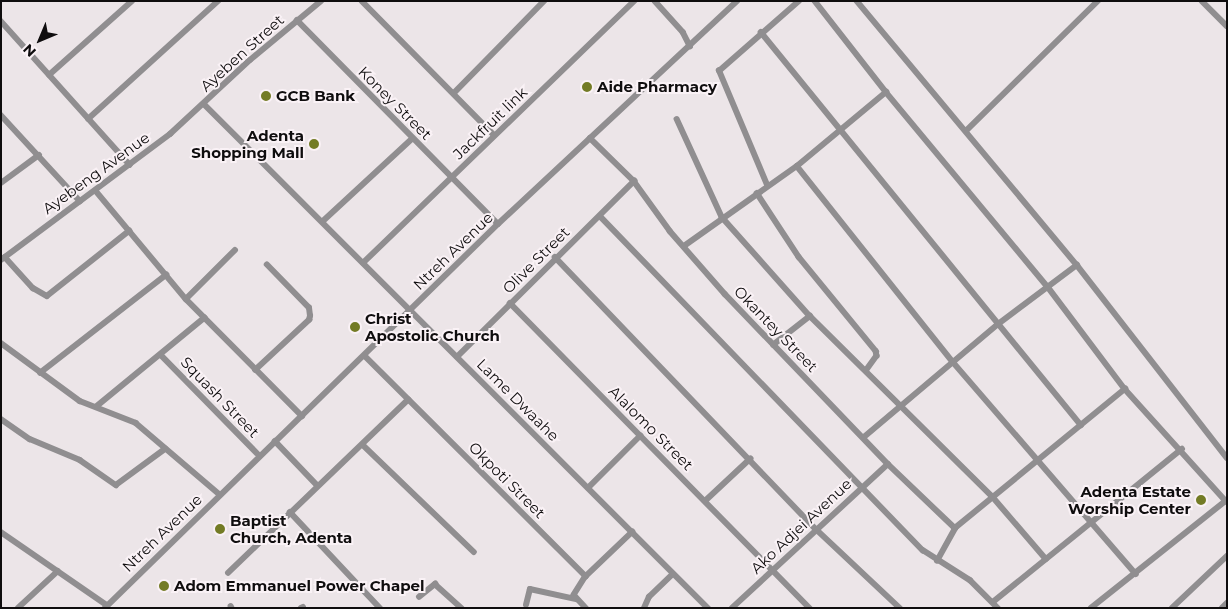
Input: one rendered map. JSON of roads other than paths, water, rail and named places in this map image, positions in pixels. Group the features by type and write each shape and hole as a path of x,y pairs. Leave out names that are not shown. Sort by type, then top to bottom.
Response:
{"street":[{"path":"49,75 132,1"},
{"path":"88,119 218,1"},
{"name":"Ayeben Street","path":"204,104 297,20 321,1"},
{"path":"362,1 494,136"},
{"path":"454,93 544,1"},
{"name":"Jackfruit link","path":"363,263 634,1"},
{"path":"655,1 683,32 690,46"},
{"name":"Ntreh Avenue","path":"106,607 219,494 365,356 498,224 737,1"},
{"path":"767,185 719,71 761,32 799,1"},
{"path":"815,1 886,92 1048,287 1125,389 1182,449 1226,501 1092,608"},
{"path":"857,1 968,130 1077,265 1227,458"},
{"path":"968,130 1098,1"},
{"path":"1202,1 1227,26"},
{"name":"Koney Street","path":"297,20 412,139 498,224"},
{"path":"1,21 130,165"},
{"path":"761,32 842,129 997,325 1081,425"},
{"path":"684,246 767,185 797,166 886,92"},
{"name":"Ayebeng Avenue","path":"3,259 130,165 204,104"},
{"name":"Lame Dwaahe","path":"204,104 708,608"},
{"path":"1,115 80,201"},
{"path":"678,119 722,217 810,316 902,403 992,496 1046,560"},
{"name":"Okantey Street","path":"590,138 634,181 684,246 773,344 888,464 955,528"},
{"path":"323,221 412,139"},
{"path":"1,183 39,155"},
{"path":"797,166 952,362 1136,574"},
{"name":"Olive Street","path":"457,357 555,257 600,216 634,181"},
{"path":"96,191 186,299 302,416"},
{"path":"757,193 799,258 876,351 877,356 867,370"},
{"path":"600,216 861,487 936,561 970,580 998,608"},
{"path":"3,259 33,288 47,296 129,231"},
{"path":"186,299 235,250"},
{"path":"555,257 817,530 900,608"},
{"path":"255,370 309,320 310,316 309,308 267,265"},
{"path":"864,437 902,403 997,325 1077,265"},
{"path":"40,373 166,275"},
{"name":"Alalomo Street","path":"510,303 810,608"},
{"path":"773,344 810,316"},
{"path":"97,406 162,355 204,318"},
{"path":"1,343 80,402 97,406 136,423 219,494"},
{"name":"Squash Street","path":"162,355 260,456"},
{"name":"Okpoti Street","path":"365,356 586,576"},
{"path":"936,561 955,528 1125,389"},
{"path":"228,573 317,485 363,445 408,400"},
{"path":"1,419 30,439 80,460 116,485 166,449"},
{"path":"588,488 640,436"},
{"path":"275,441 317,485"},
{"path":"363,445 474,552"},
{"path":"993,602 1182,449"},
{"path":"705,501 750,459"},
{"name":"Ako Adjei Avenue","path":"732,608 888,464"},
{"path":"290,512 380,608"},
{"path":"1,532 106,607"},
{"path":"576,599 576,588 586,576 632,532"},
{"path":"1172,608 1227,556"},
{"path":"18,608 58,571"},
{"path":"644,608 649,597 673,574"},
{"path":"419,597 435,584 462,608"},
{"path":"526,605 530,589 576,599 586,608"},
{"path":"1222,608 1227,603"}],"place":[{"name":"Aide Pharmacy","path":"587,87"},
{"name":"GCB Bank","path":"266,96"},
{"name":"Adenta Shopping Mall","path":"314,144"},
{"name":"Christ Apostolic Church","path":"355,327"},
{"name":"Adenta Estate Worship Center","path":"1201,500"},
{"name":"Baptist Church, Adenta","path":"220,529"},
{"name":"Adom Emmanuel Power Chapel","path":"164,586"}]}
